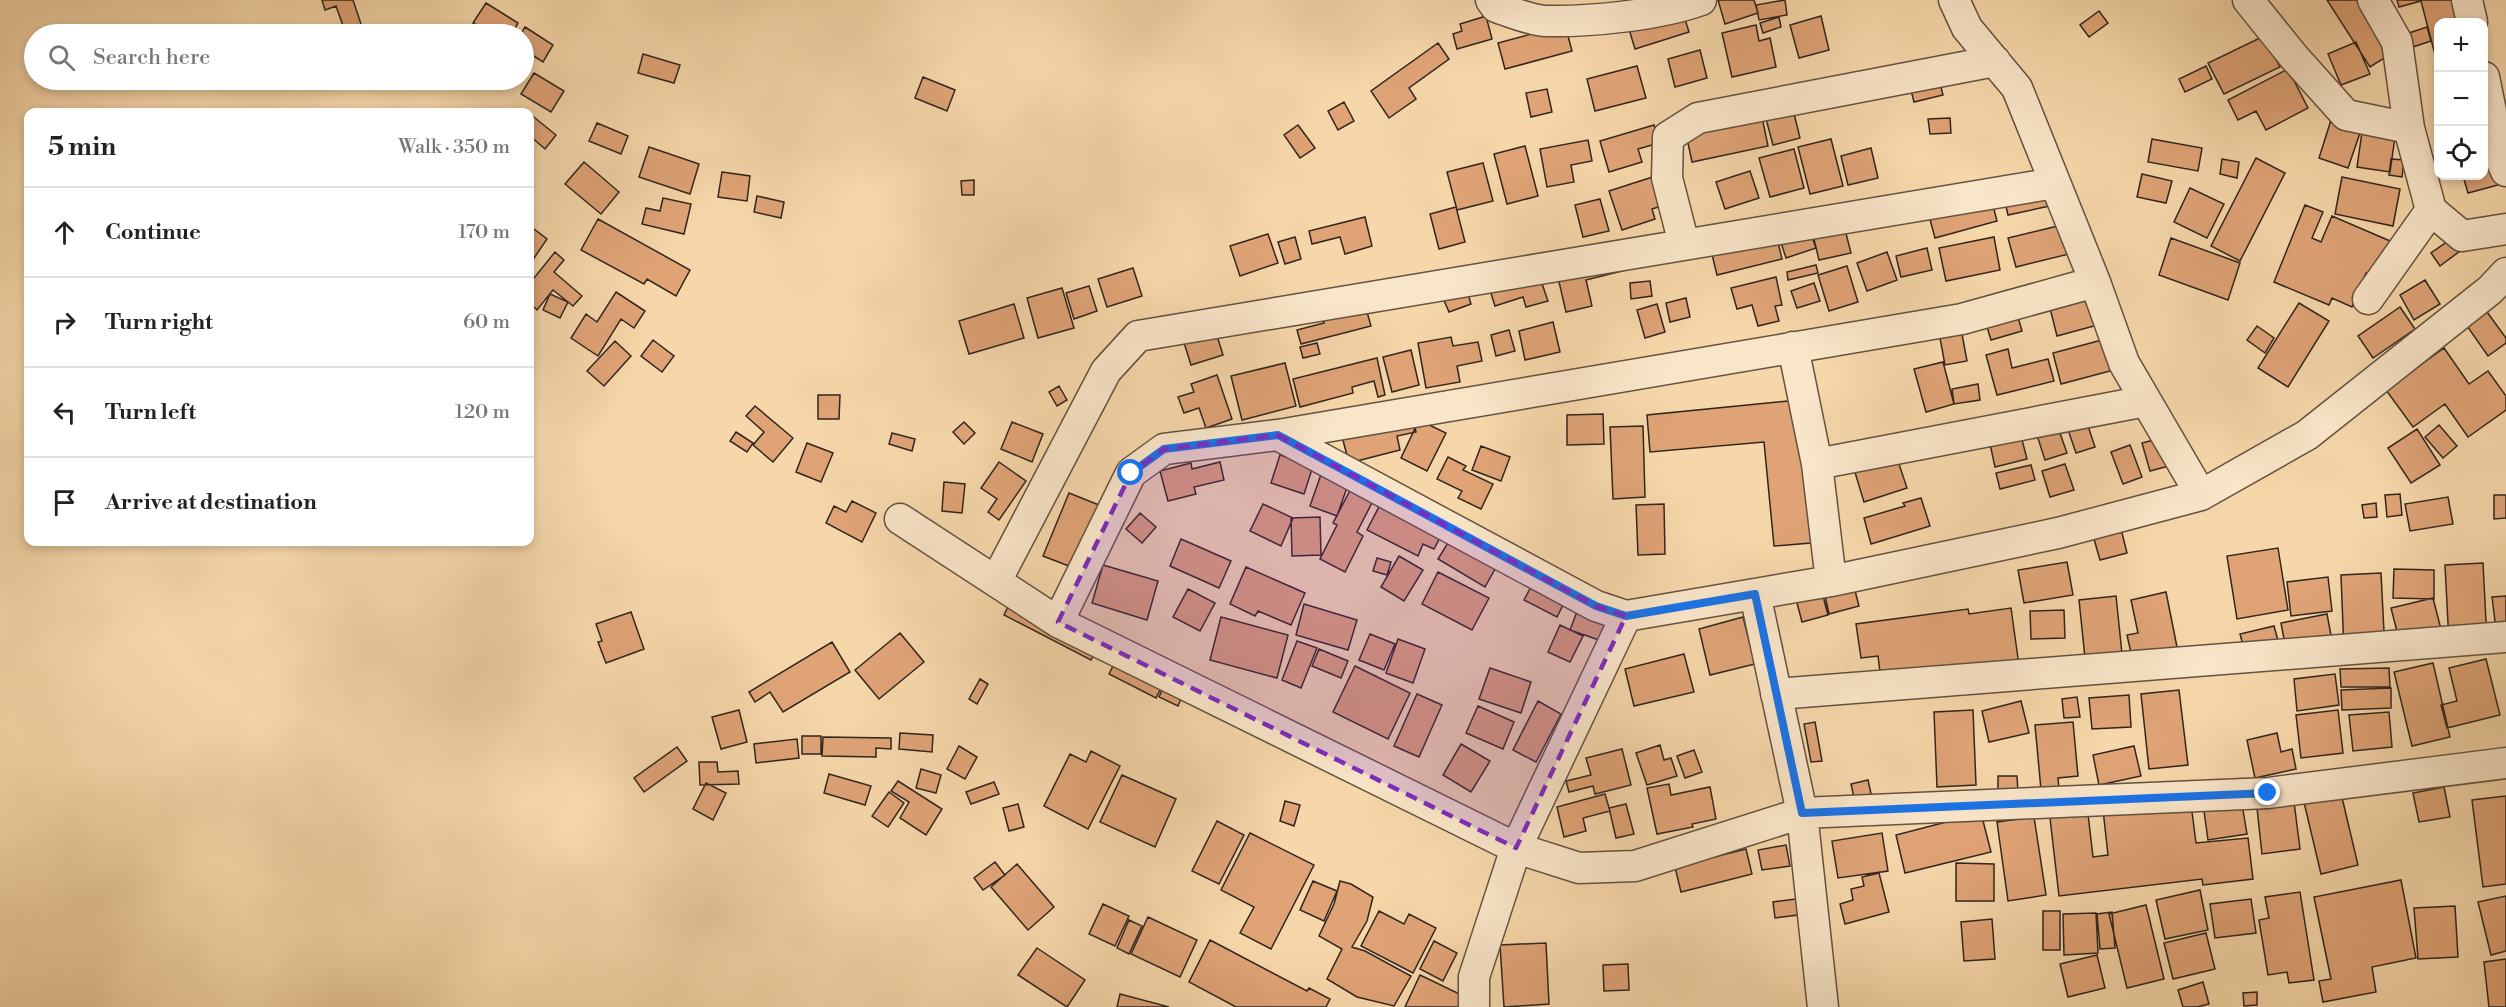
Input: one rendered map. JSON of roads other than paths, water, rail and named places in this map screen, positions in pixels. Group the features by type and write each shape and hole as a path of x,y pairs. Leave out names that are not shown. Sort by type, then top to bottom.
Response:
{"street":[{"path":"1491,0 1496,7 1543,21 1608,17 1683,7 1701,0"},
{"path":"1954,0 1967,28 2017,88 2095,282 2124,363 2201,495"},
{"path":"2248,0 2294,57 2346,115 2409,128"},
{"path":"2373,0 2397,42 2409,128 2431,210 2462,236 2506,229"},
{"path":"2467,0 2471,18"},
{"path":"1684,244 1667,178 1668,137 1698,118 1995,61"},
{"path":"2488,97 2501,160 2506,171"},
{"path":"996,581 1106,371 1138,336 2055,183"},
{"path":"2368,299 2431,210"},
{"path":"1278,435 1596,606 1626,616 1831,581 2058,532 2201,495 2307,435 2490,290 2506,273"},
{"path":"1058,622 1131,473 1164,449 1278,435 1962,318 2095,282"},
{"path":"1793,347 1817,464 1831,581"},
{"path":"1817,464 2146,401"},
{"path":"900,519 1058,622 1516,848 1579,868 1635,866 1802,813 2268,793 2506,763"},
{"path":"1755,594 1802,813 1823,1007"},
{"path":"1474,1007 1474,977 1516,848 1626,616"},
{"path":"1776,694 2506,637"}]}
